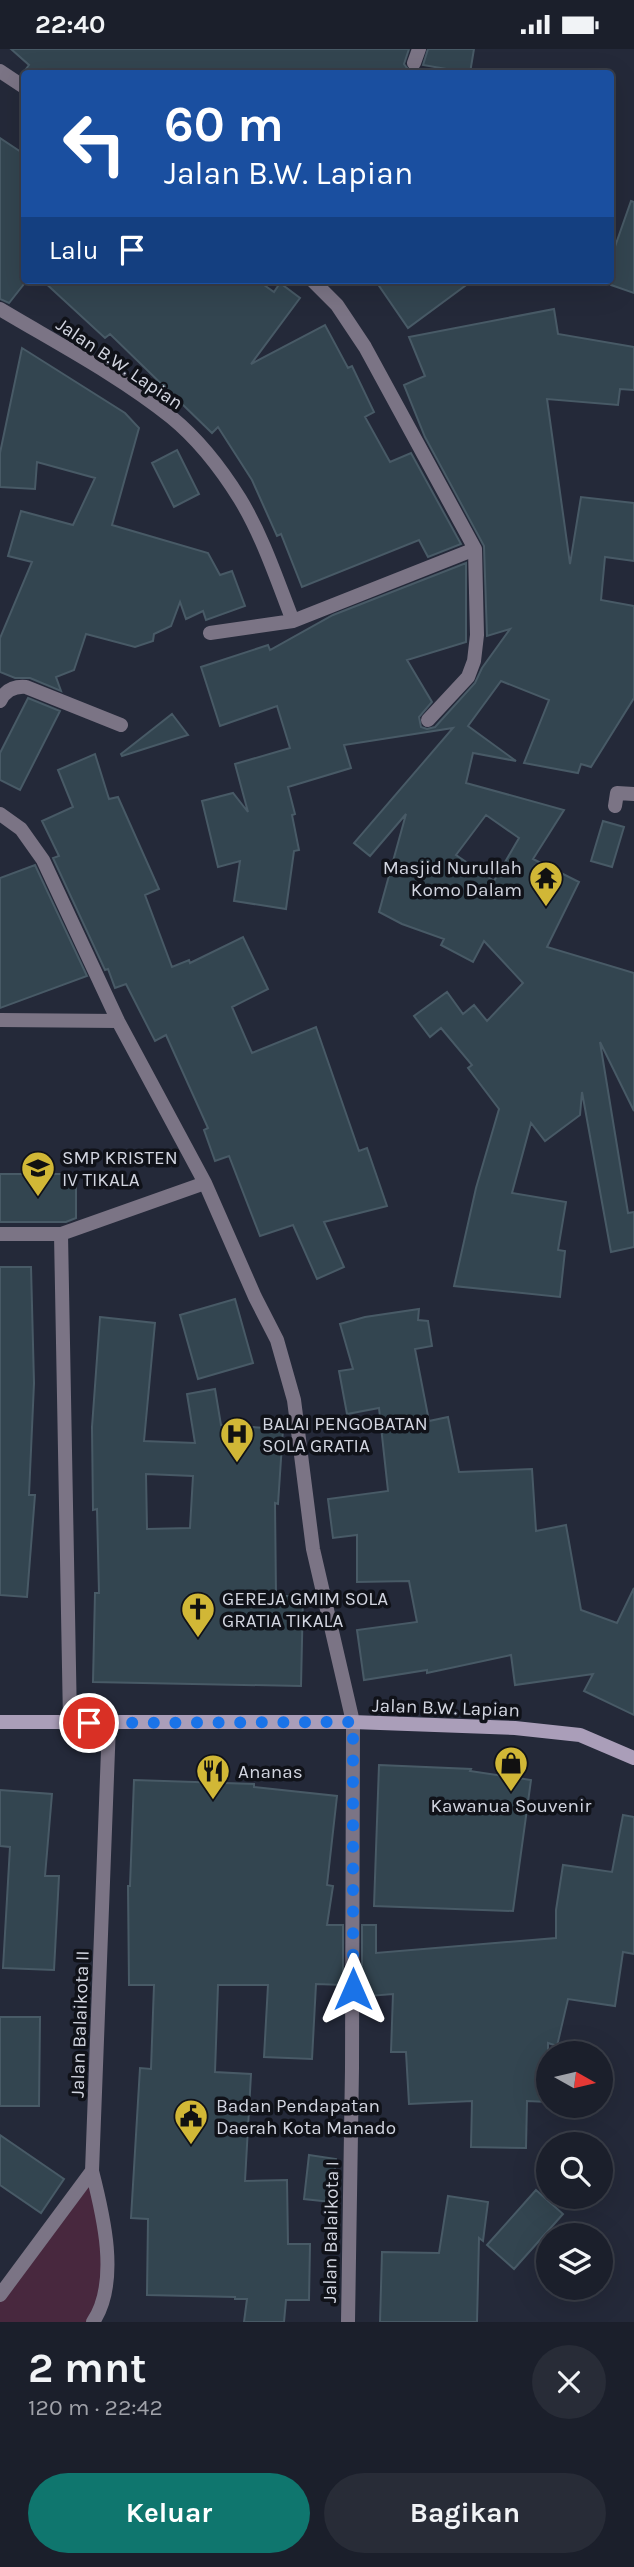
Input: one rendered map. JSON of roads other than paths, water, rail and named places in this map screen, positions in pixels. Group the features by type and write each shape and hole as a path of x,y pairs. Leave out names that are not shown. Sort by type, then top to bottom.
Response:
{"street":[{"path":"2,75 21,85"},
{"path":"316,284 337,305 365,347 475,549 477,635 474,661 468,677 428,720"},
{"name":"Jalan B.W. Lapian","path":"0,309 97,367 172,418 201,448 220,469 260,538 293,621"},
{"path":"210,633 293,621 475,549"},
{"path":"0,701 8,691 18,686 26,687 121,725"},
{"path":"615,806 617,793 634,794"},
{"name":"Jalan Balaikota I","path":"0,814 21,829 43,860 118,1021 205,1183 277,1340 294,1400 313,1549 353,1722 348,2322"},
{"path":"0,1020 118,1021"},
{"path":"0,1234 61,1234 205,1183"},
{"path":"61,1234 70,1721"},
{"name":"Jalan B.W. Lapian","path":"0,1722 353,1722 515,1728 580,1735 634,1758"},
{"name":"Jalan Balaikota II","path":"93,2322 99,2313 106,2285 104,2217 92,2171 109,1724"},
{"path":"0,2295 92,2171"}],"place":[{"name":"Masjid Nurullah Komo Dalam","path":"546,908"},
{"name":"SMP KRISTEN IV TIKALA","path":"38,1198"},
{"name":"BALAI PENGOBATAN SOLA GRATIA","path":"237,1464"},
{"name":"GEREJA GMIM SOLA GRATIA TIKALA","path":"198,1639"},
{"name":"Kawanua Souvenir","path":"511,1793"},
{"name":"Ananas","path":"213,1801"},
{"name":"Badan Pendapatan Daerah Kota Manado","path":"191,2146"}]}
